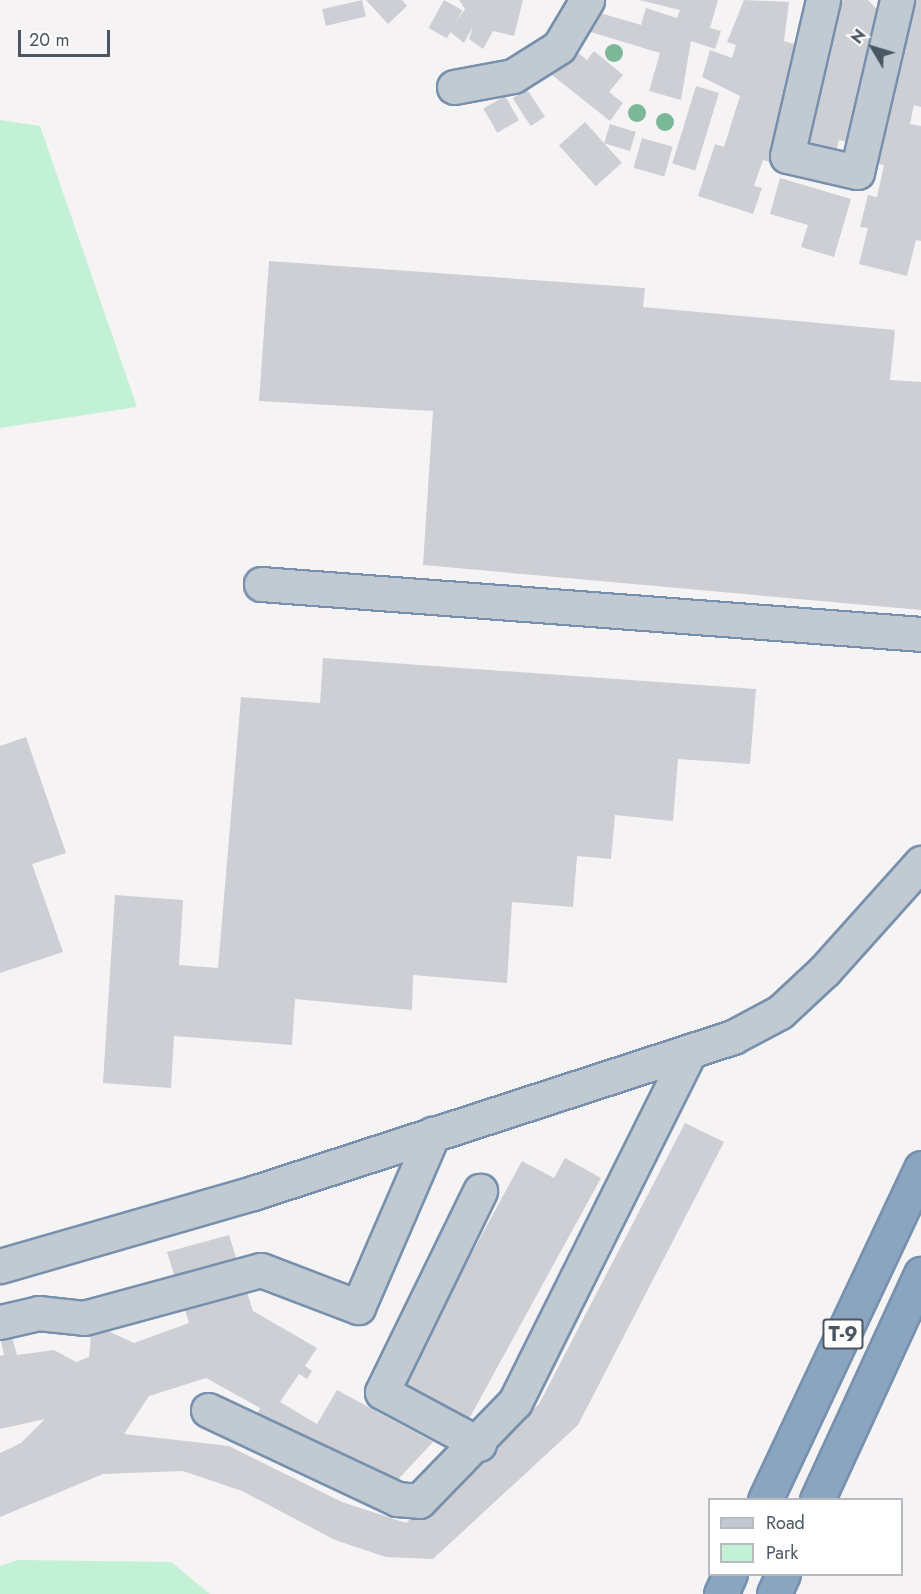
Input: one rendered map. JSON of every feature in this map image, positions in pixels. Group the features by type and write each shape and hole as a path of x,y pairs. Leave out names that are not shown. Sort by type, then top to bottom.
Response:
{"highway":[{"name":"T-9","path":"766,1498 921,1168"},
{"name":"T-9","path":"818,1498 921,1274"},
{"path":"721,1594 730,1576"},
{"path":"774,1594 783,1576"}],"street":[{"path":"454,87 513,76 559,47 587,0"},
{"path":"823,0 787,156 857,172 897,0"},
{"path":"261,584 921,634"},
{"path":"0,1266 433,1134 733,1036 780,1012 921,862"},
{"path":"208,1410 397,1499 419,1501 479,1444 514,1402 690,1051"},
{"path":"0,1322 38,1313 84,1318 261,1270 358,1307 433,1134"},
{"path":"479,1444 382,1392 480,1191"}],"green space":[{"path":"0,120 40,126 137,407 0,428"},
{"path":"18,1560 171,1562 210,1594 0,1594 0,1566"}],"building":[{"path":"362,0 366,17 326,26 322,9"},
{"path":"366,0 402,0 407,6 388,24"},
{"path":"444,0 462,10 447,38 428,28"},
{"path":"459,0 523,0 514,36 493,31 483,49 469,39 473,26 464,43 449,31 465,9"},
{"path":"639,0 718,0 710,28 721,31 715,49 691,41 681,100 649,91 660,53 584,30 590,10 641,25 646,8 677,18 680,10"},
{"path":"744,0 789,2 784,41 807,48 770,162 763,160 754,186 762,188 753,214 698,196 715,144 724,147 740,96 702,77 710,50 732,58 736,45 727,42"},
{"path":"830,0 868,0 886,19 852,143 839,140 835,157 803,150"},
{"path":"911,0 921,0 921,107 914,105 910,124 921,126 921,241 916,240 907,276 859,264 868,228 860,227 868,195 877,197 884,165 871,162"},
{"path":"568,45 587,60 594,51 623,75 609,92 623,103 610,121 547,71"},
{"path":"696,86 719,93 695,170 672,163"},
{"path":"527,89 545,117 531,126 513,98"},
{"path":"505,96 519,120 497,133 483,108"},
{"path":"585,122 622,163 596,186 559,145"},
{"path":"610,124 636,132 630,151 604,143"},
{"path":"642,138 673,147 664,177 633,168"},
{"path":"780,178 851,199 834,257 801,247 808,225 770,214"},
{"path":"269,261 645,288 643,307 895,330 890,380 921,382 921,610 423,565 433,411 259,401"},
{"path":"323,658 756,689 750,764 678,759 673,821 615,815 611,859 577,856 573,907 512,902 507,983 413,975 412,1010 295,999 292,1045 174,1036 171,1088 103,1083 115,895 183,900 179,965 218,968 241,697 320,703"},
{"path":"26,737 66,853 32,864 63,952 0,973 0,746"},
{"path":"685,1123 724,1142 578,1425 433,1559 386,1557 335,1540 242,1491 183,1471 103,1474 0,1517 0,1453 21,1443 45,1419 0,1429 0,1356 4,1355 0,1337 11,1334 17,1355 54,1350 76,1362 89,1357 91,1335 104,1329 134,1343 189,1323 167,1252 229,1235 253,1311 317,1348 305,1366 312,1371 307,1379 299,1374 280,1402 317,1424 337,1390 433,1442 390,1488 256,1416 260,1408 206,1378 149,1396 124,1434 229,1446 342,1502 406,1523 539,1404"},
{"path":"565,1158 601,1178 464,1428 397,1391 522,1161 554,1178"}]}
